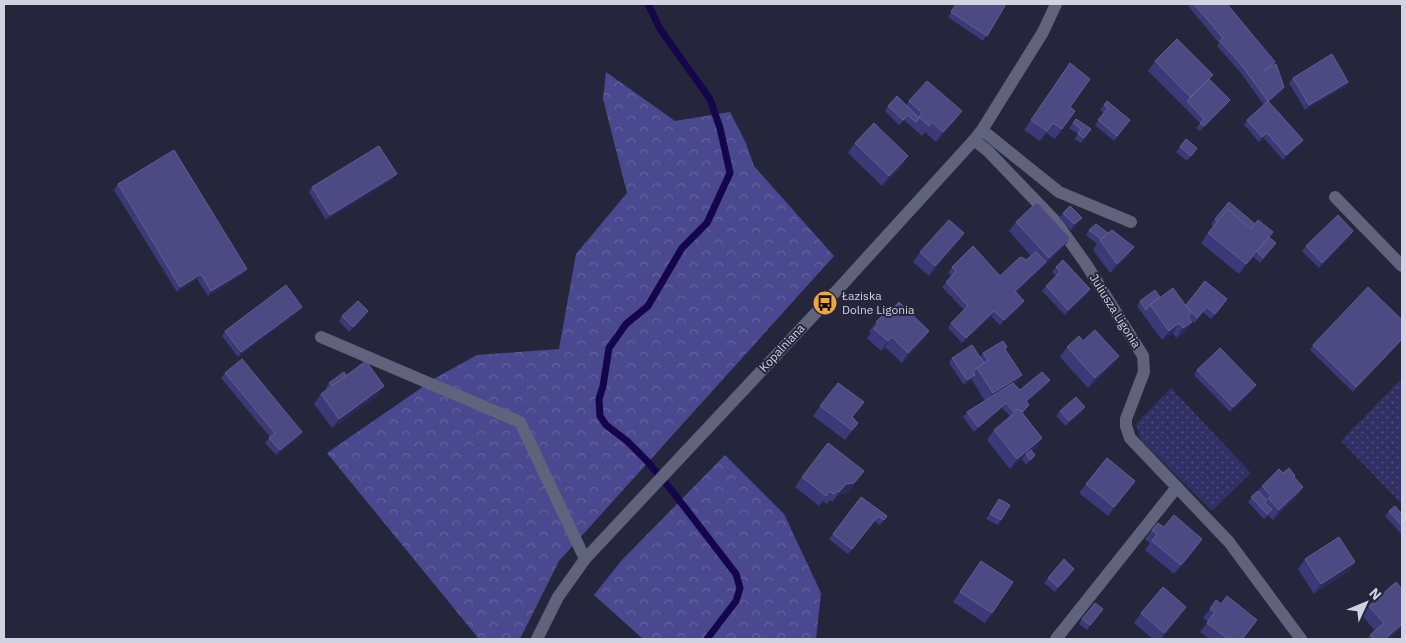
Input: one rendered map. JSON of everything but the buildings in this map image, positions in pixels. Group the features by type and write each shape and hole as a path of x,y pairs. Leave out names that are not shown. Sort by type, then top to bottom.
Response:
{"street":[{"name":"Kopalniana","path":"537,639 558,597 585,558 830,297 978,135 1042,32 1056,4"},
{"path":"978,135 1059,192 1131,222"},
{"name":"Juliusza Ligonia","path":"978,135 988,151 1056,222 1086,264 1143,356 1144,372 1126,418 1126,426 1130,438 1229,542 1301,639"},
{"path":"1336,197 1402,266"},
{"path":"321,337 520,422 585,558"},
{"path":"1056,639 1177,487"}],"shaded area":[{"path":"1402,378 1402,504 1341,441"},
{"path":"1171,388 1251,473 1212,511 1141,440 1136,424"}],"green space":[{"path":"606,72 675,121 730,112 745,141 754,166 834,256 559,561 520,639 479,639 327,453 437,377 477,355 559,349 576,254 627,193 603,99"},
{"path":"725,455 784,514 821,593 816,639 643,639 594,595 622,560"}],"waterway":[{"path":"648,4 660,29 710,99 720,128 730,173 707,223 682,248 648,306 626,324 609,348 599,399 600,416 606,425 627,441 646,460 736,574 740,588 736,601 707,639"}],"place":[{"name":"Łaziska Dolne Ligonia","path":"825,303"}]}
